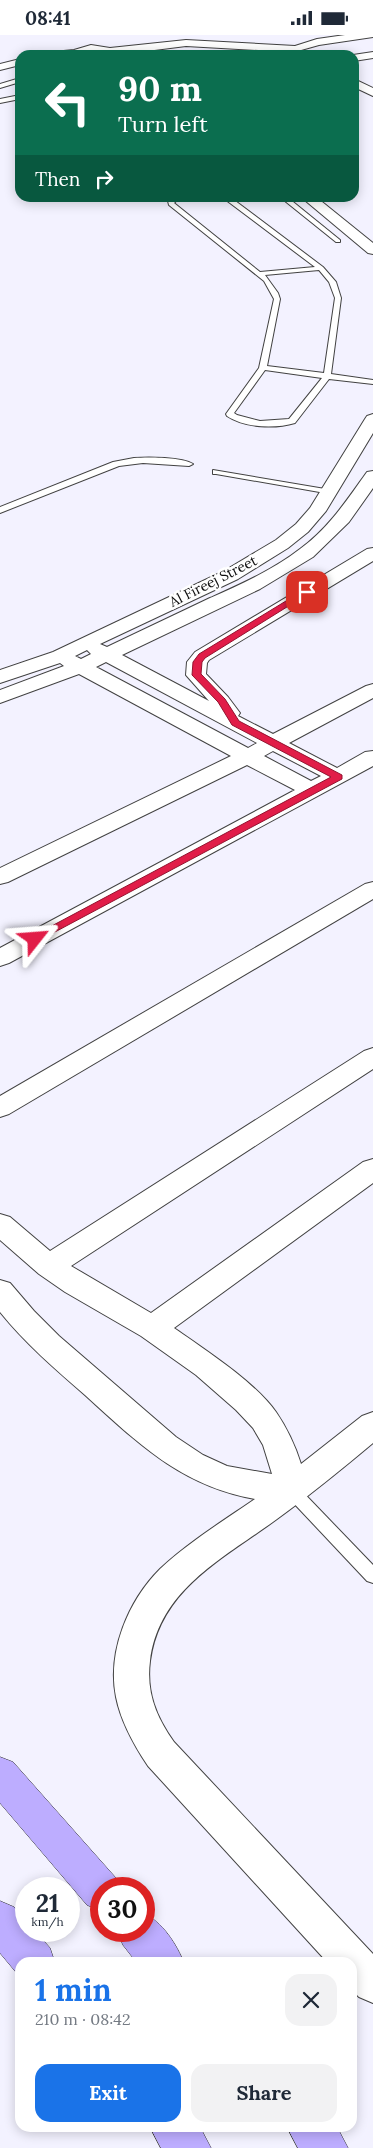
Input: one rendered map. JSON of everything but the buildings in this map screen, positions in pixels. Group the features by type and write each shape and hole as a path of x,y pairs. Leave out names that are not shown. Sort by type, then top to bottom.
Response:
{"street":[{"path":"298,50 317,42 369,35"},
{"path":"72,39 78,46 79,50"},
{"path":"86,41 103,50"},
{"path":"125,50 186,43 269,50"},
{"path":"202,50 239,50"},
{"path":"359,57 373,55"},
{"path":"0,67 15,63"},
{"path":"359,77 373,85"},
{"path":"359,85 373,93"},
{"path":"313,202 373,250"},
{"name":"Al Fireej Street","path":"0,677 60,656 231,575 282,544 302,528 336,483 373,419"},
{"path":"336,483 370,483"},
{"name":"Al Fireej Street","path":"0,697 80,667 253,585 288,565 307,553 327,535 370,483"},
{"path":"235,723 221,701 196,675 197,662 202,656 373,553"},
{"path":"85,644 338,777"},
{"path":"60,656 313,791"},
{"path":"0,877 274,743 373,690"},
{"path":"0,958 373,757"},
{"path":"0,1108 373,889"},
{"path":"48,1266 373,1057"},
{"path":"152,1328 373,1169"},
{"path":"0,1224 48,1266 75,1284 152,1328 220,1378 247,1401 264,1419 278,1442 291,1490"},
{"path":"0,1291 14,1310 46,1342 141,1426 182,1458 206,1471 233,1481 291,1490"},
{"path":"349,1957 161,1754 145,1731 136,1709 132,1687 132,1665 135,1642 144,1617 159,1594 199,1557 291,1490 373,1425"},
{"path":"0,1775 90,1878"},
{"path":"0,1921 30,1957"},
{"path":"146,1942 159,1957"},
{"path":"357,1966 373,1983"},
{"path":"176,2132 189,2148"},
{"path":"312,2132 326,2148"}],"lane":[{"path":"0,81 15,76"},
{"path":"0,86 15,82"},
{"path":"0,101 15,98"},
{"path":"172,202 174,207 272,286 277,299 263,368 230,412 233,417 277,425 289,422 327,376 338,298 334,283 322,269 232,202"},
{"path":"289,202 338,241"},
{"path":"259,274 322,269"},
{"path":"263,368 373,382"},
{"path":"0,511 116,464 131,460 148,459 189,464"},
{"path":"216,472 336,483"},
{"path":"291,1490 373,1576"}],"route":[{"path":"35,939 338,777 235,723 227,708 196,675 197,662 202,656 307,592"}]}
